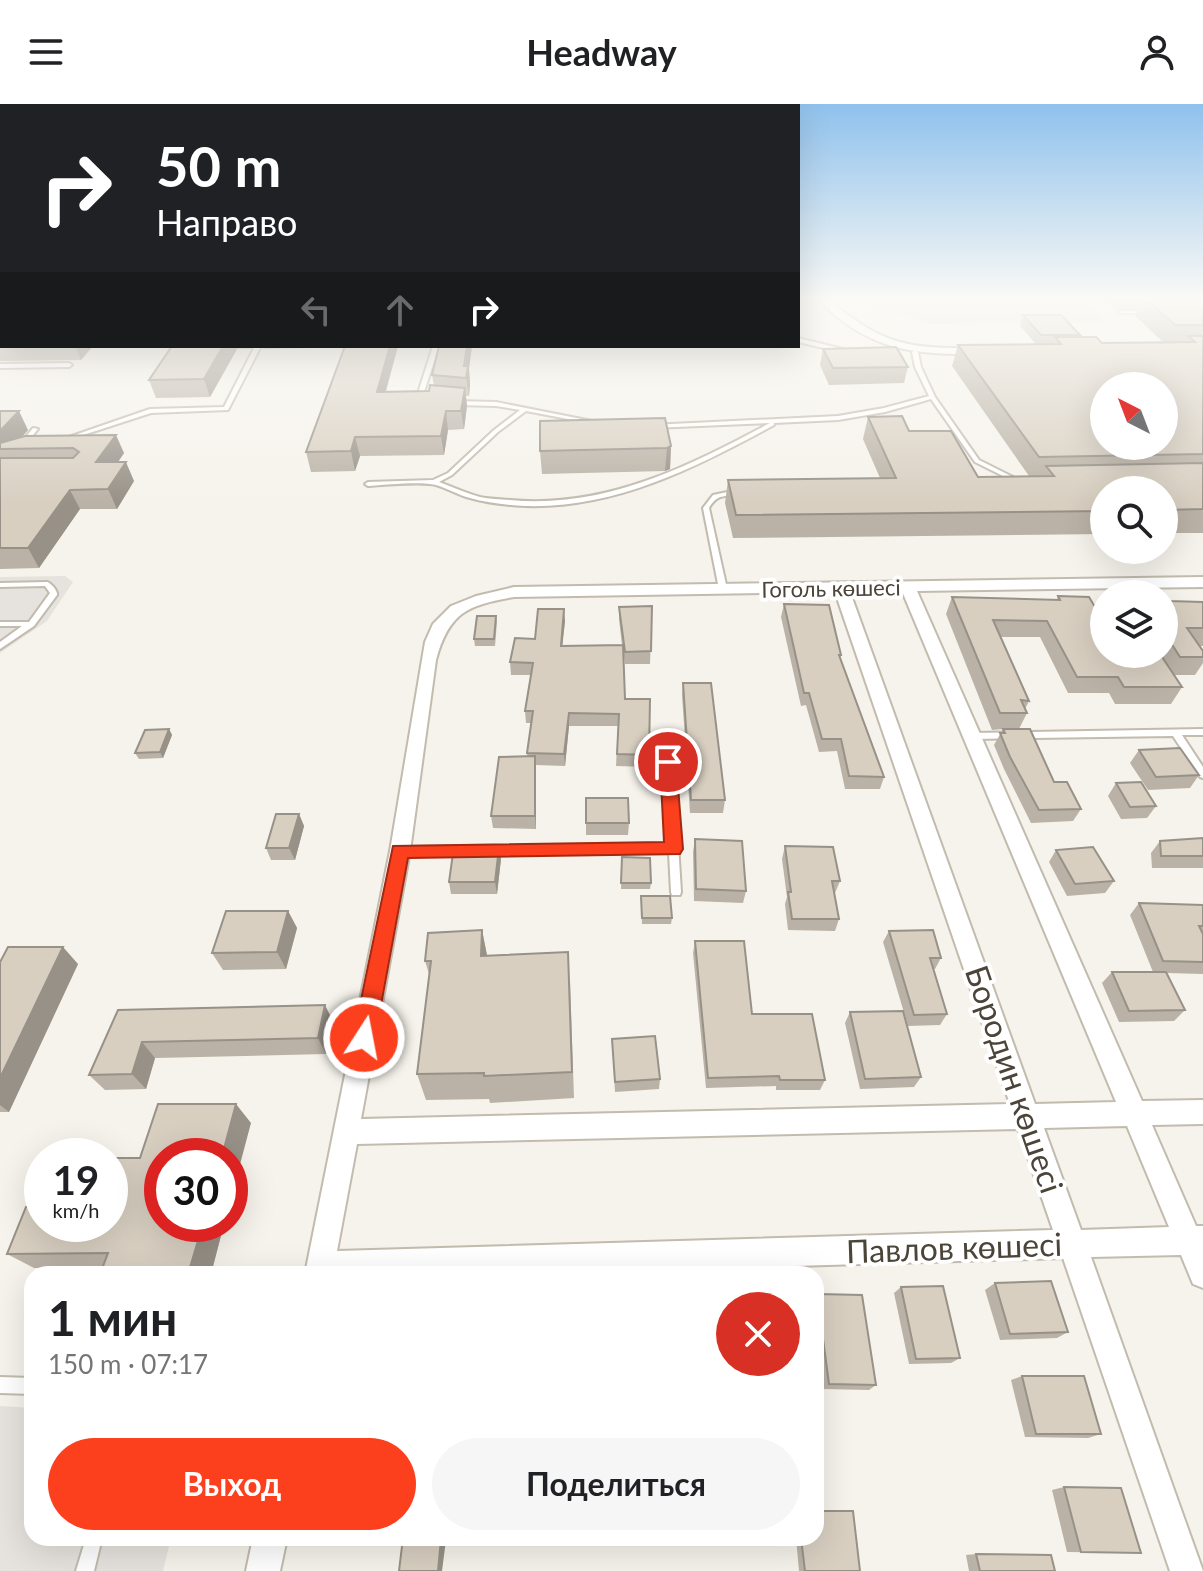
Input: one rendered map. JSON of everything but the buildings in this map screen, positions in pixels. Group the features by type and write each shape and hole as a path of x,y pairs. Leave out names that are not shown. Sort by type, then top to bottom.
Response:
{"street":[{"name":"Гоголь көшесі","path":"400,851 432,641 447,614 460,605 514,592 1203,582"},
{"path":"908,587 1134,1113 1196,1240 1203,1274"},
{"name":"Бородин көшесі","path":"841,588 1187,1571"},
{"path":"321,1266 400,851"},
{"path":"346,1132 1203,1112"},
{"name":"Павлов көшесі","path":"431,1266 1196,1240"},
{"path":"263,1571 268,1546"}],"lane":[{"path":"66,439 150,411 226,409 248,366"},
{"path":"429,366 421,393 429,398 603,423"},
{"path":"918,366 932,397 977,461 1017,481"},
{"path":"643,426 776,422 861,414 932,397"},
{"path":"434,482 450,474 524,410"},
{"path":"368,484 434,482 483,499 566,504 662,480 701,463 776,422"},
{"path":"18,449 35,429"},
{"path":"723,589 706,508 710,499 720,493 748,493"},
{"path":"0,585 47,584 54,593 31,624 0,646"},
{"path":"0,624 31,624"},
{"path":"972,736 1203,732"},
{"path":"1176,733 1203,775"},
{"path":"668,762 676,892"},
{"path":"400,851 674,849"},
{"path":"0,1385 24,1386"},
{"path":"85,1571 92,1546"}],"shaded area":[{"path":"65,576 73,582 47,621 0,653 0,577"},
{"path":"0,1406 24,1408 24,1546 169,1546 163,1571 0,1571"}],"route":[{"path":"364,1038 400,851 674,849 668,762"}]}
